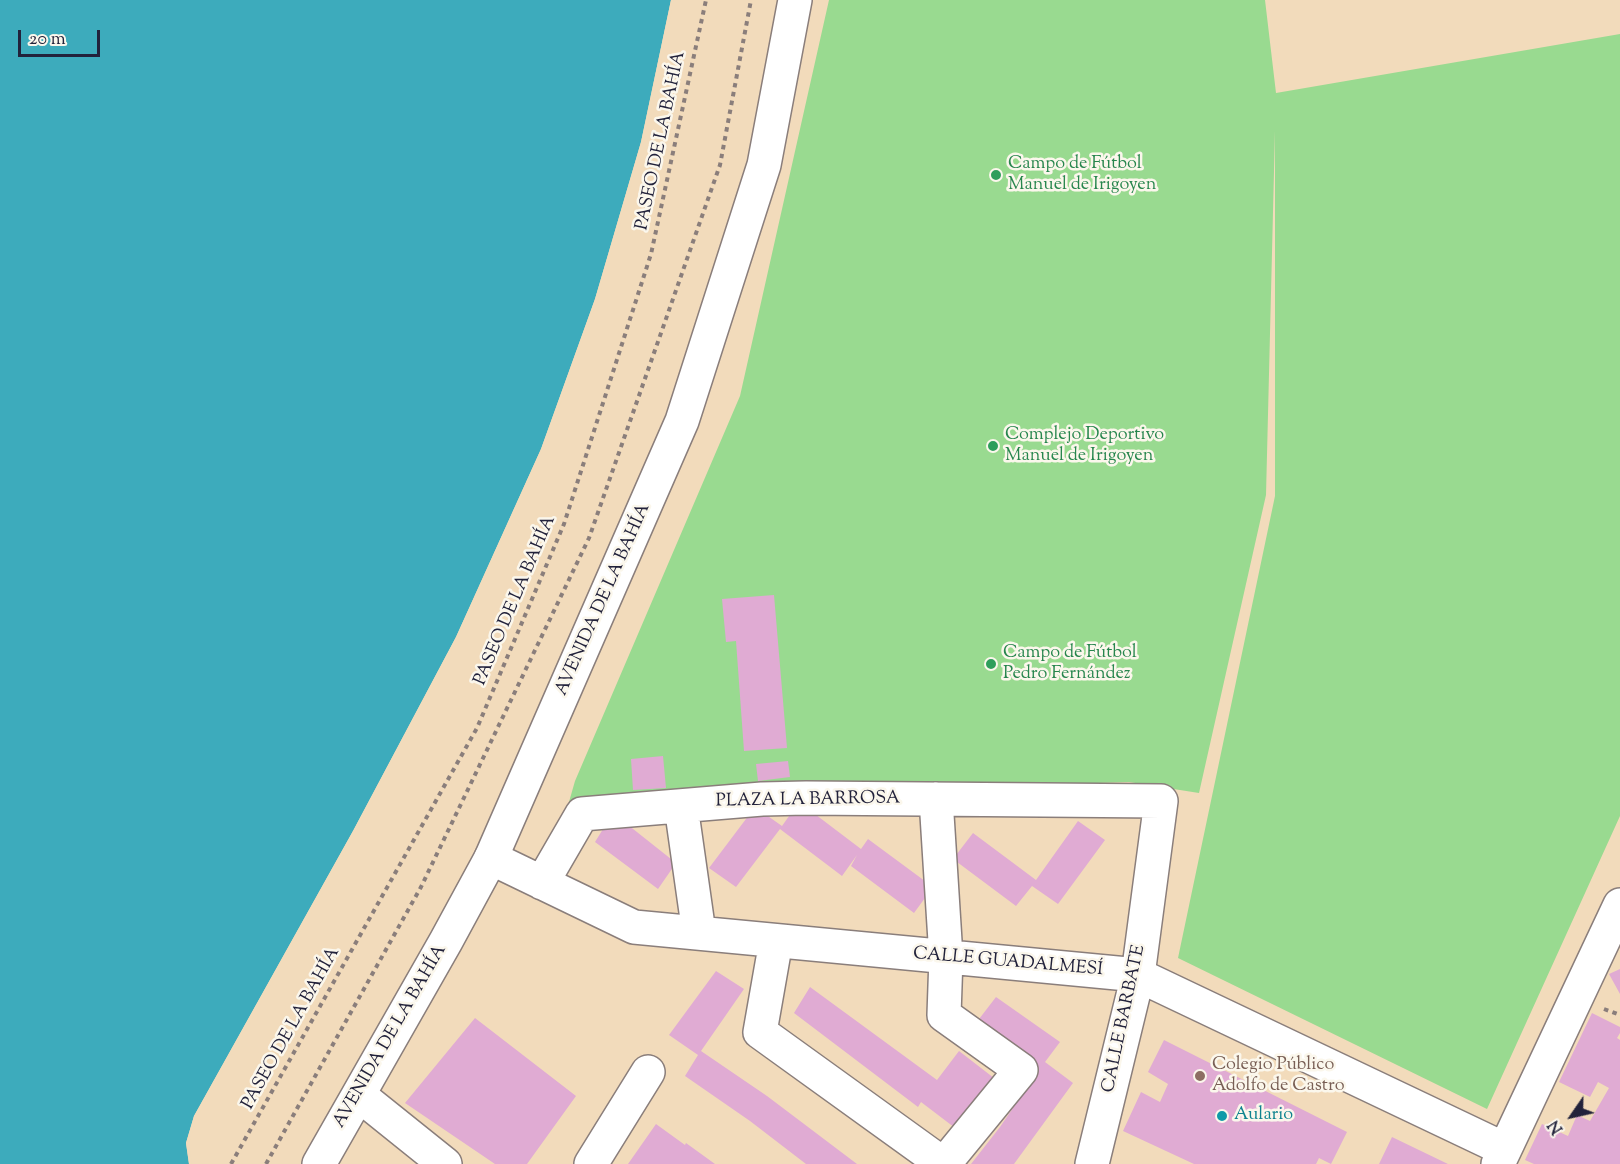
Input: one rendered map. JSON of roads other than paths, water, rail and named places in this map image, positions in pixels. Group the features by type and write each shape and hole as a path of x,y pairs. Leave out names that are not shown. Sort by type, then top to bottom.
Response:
{"street":[{"name":"AVENIDA DE LA BAHÍA","path":"319,1164 446,941 490,858 682,421 764,165 795,0"},
{"name":"PLAZA LA BARROSA","path":"542,883 582,814 762,799 806,798 1161,801"},
{"path":"776,941 760,1032 943,1164 1021,1070 944,1014 946,957 936,799"},
{"name":"CALLE BARBATE","path":"1092,1164 1138,975 1161,801"},
{"path":"681,806 699,933"},
{"name":"CALLE GUADALMESÍ","path":"490,858 634,927 1138,975 1501,1156"},
{"path":"1501,1156 1620,905"},
{"path":"591,1164 648,1072"},
{"path":"359,1095 445,1164"}],"water":[{"path":"0,0 671,0 641,142 595,299 541,449 456,637 353,831 194,1116 186,1143 189,1164 0,1164"}],"place":[{"name":"Campo de Fútbol Manuel de Irigoyen","path":"996,175"},
{"name":"Complejo Deportivo Manuel de Irigoyen","path":"993,446"},
{"name":"Campo de Fútbol Pedro Fernández","path":"991,664"},
{"name":"Colegio Público Adolfo de Castro","path":"1200,1076"},
{"name":"Aulario","path":"1222,1116"}]}
